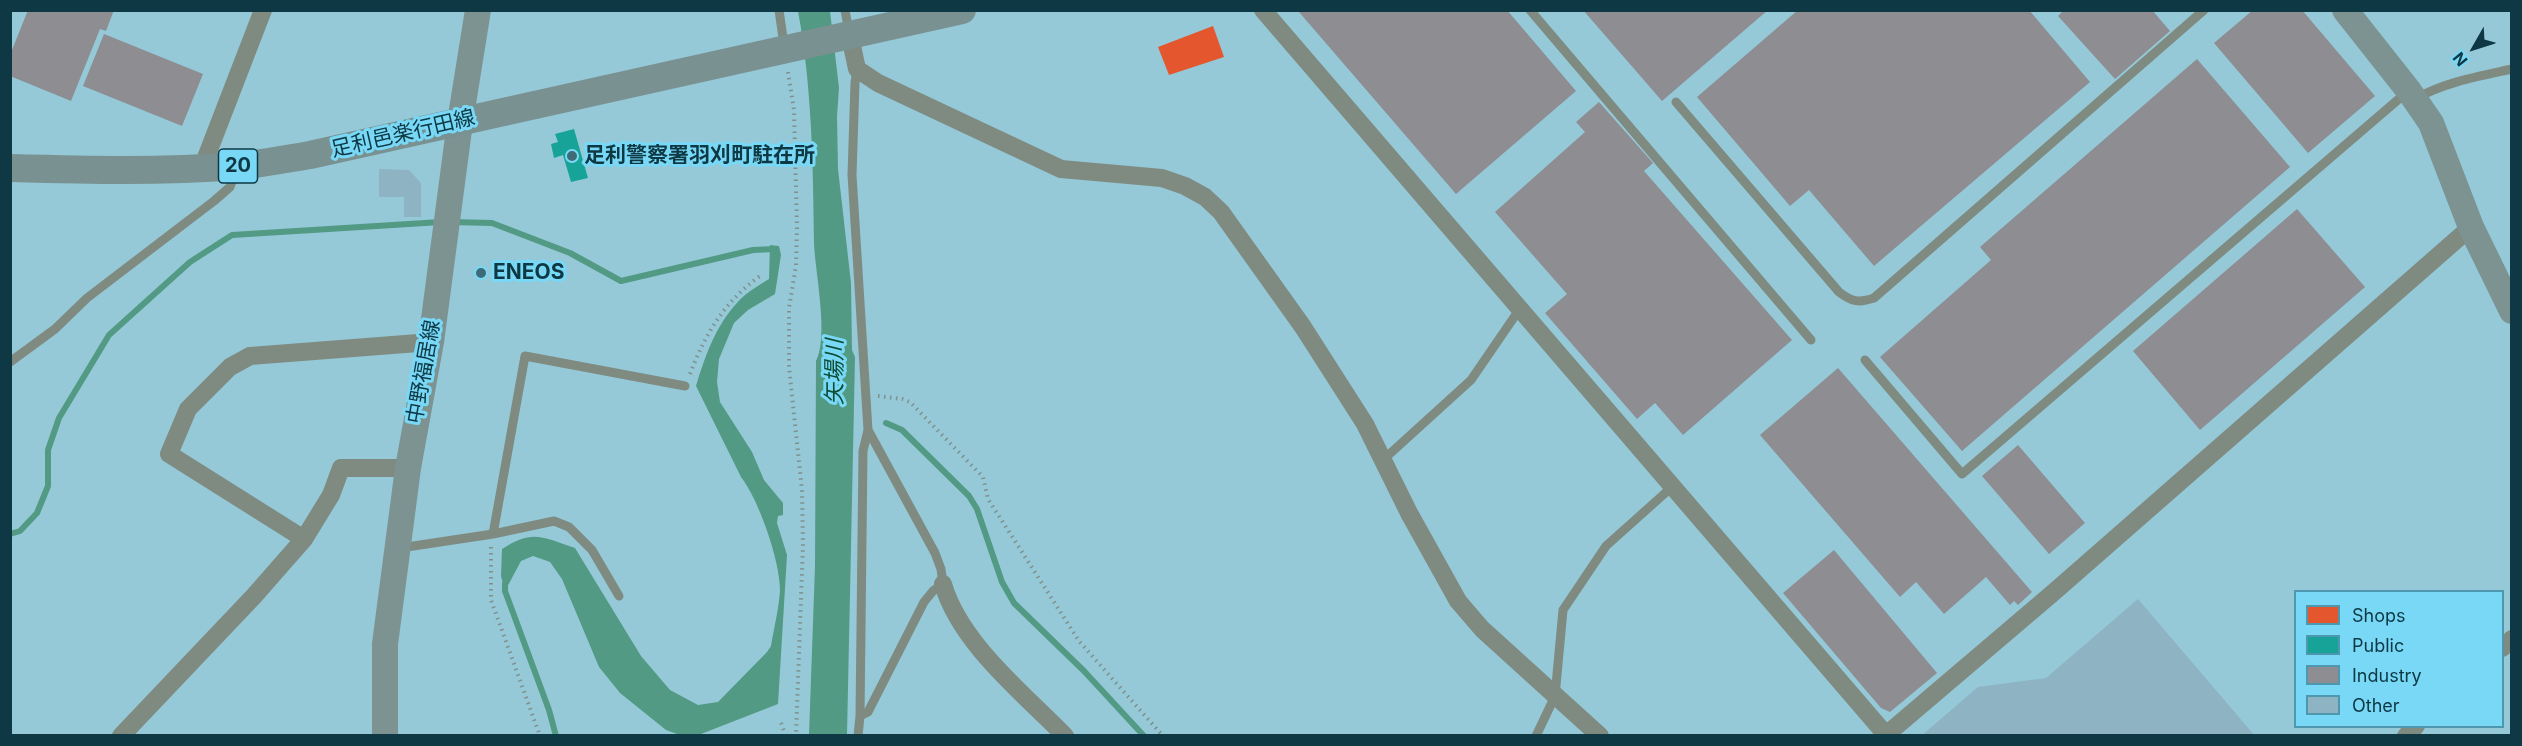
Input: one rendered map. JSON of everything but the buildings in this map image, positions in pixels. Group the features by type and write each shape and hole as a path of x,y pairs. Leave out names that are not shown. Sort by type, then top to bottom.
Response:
{"main road":[{"name":"中野福居線","path":"385,735 385,644 408,468 430,342 478,10"},
{"name":"20","path":"787,56 846,28 962,10"},
{"path":"2345,10 2412,95 2434,131 2471,227 2511,311"},
{"name":"足利邑楽行田線","path":"10,168 134,171 239,166 310,155 460,122 787,56"}],"street":[{"path":"202,168 263,10"},
{"path":"1263,10 1887,735 2471,227"},
{"path":"846,28 857,69 878,83 1061,169 1162,178 1185,186 1205,197 1221,212 1303,327 1365,424 1458,601 1482,629 1600,735"},
{"path":"304,539 169,454 188,409 230,367 250,356 430,342"},
{"path":"121,735 254,596 304,539 331,495 341,468 408,468"},
{"path":"943,584 953,611 977,646 1065,735"}],"lane":[{"path":"779,10 787,56"},
{"path":"1530,10 1810,340"},
{"path":"1676,102 1839,292 1850,301 1860,303 1874,298 2204,10"},
{"path":"857,69 852,175 868,430 863,451 858,735"},
{"path":"1865,360 1962,474 2412,95 2511,69"},
{"path":"10,362 56,329 87,298 214,201 230,187 239,166"},
{"path":"1383,460 1471,380 1519,310"},
{"path":"493,534 525,356 685,386"},
{"path":"860,716 868,712 924,602 943,584 941,569 935,553 868,430"},
{"path":"1536,735 1555,696 1563,610 1606,546 1673,486"},
{"path":"398,549 493,534 554,521 569,527 592,550 619,596"}],"path":[{"path":"787,56 794,110 796,228 796,266 789,308 789,367 802,490 803,544 796,735"},
{"path":"685,386 699,348 714,321 730,300 760,276"},
{"path":"865,395 910,402 983,477 988,499 1079,641 1163,735"},
{"path":"493,534 489,590 491,600 540,735"},
{"path":"781,723 786,735"}],"water":[{"name":"矢場川","path":"798,11 830,11 839,88 838,169 851,283 852,350 855,357 847,735 809,735 815,566 816,361 820,350 821,320 814,243 809,97"},
{"path":"770,245 779,246 781,255 775,294 748,310 734,323 719,359 717,382 720,402 752,452 764,480 783,503 783,515 778,516 777,523 787,555 778,704 701,734 680,735 666,730 620,693 599,667 562,579 550,562 533,556 521,561 505,591 501,576 502,549 530,537 546,538 575,548 641,656 670,690 698,705 718,702 767,652 771,646 780,590 772,548 755,500 741,477 696,386 714,337 727,315 745,295 769,279"}],"waterway":[{"path":"10,534 20,531 37,513 48,486 48,450 59,418 109,335 190,262 232,235 441,222"},
{"path":"451,222 492,223 570,253 621,281 753,250 775,249 774,254"},
{"path":"886,423 902,430 969,496 977,509 1002,582 1014,603 1084,671 1144,736"},
{"path":"505,584 505,591 549,710 556,736"}],"place":[{"name":"足利警察署羽刈町駐在所","path":"572,156"},
{"name":"ENEOS","path":"481,273"}]}
